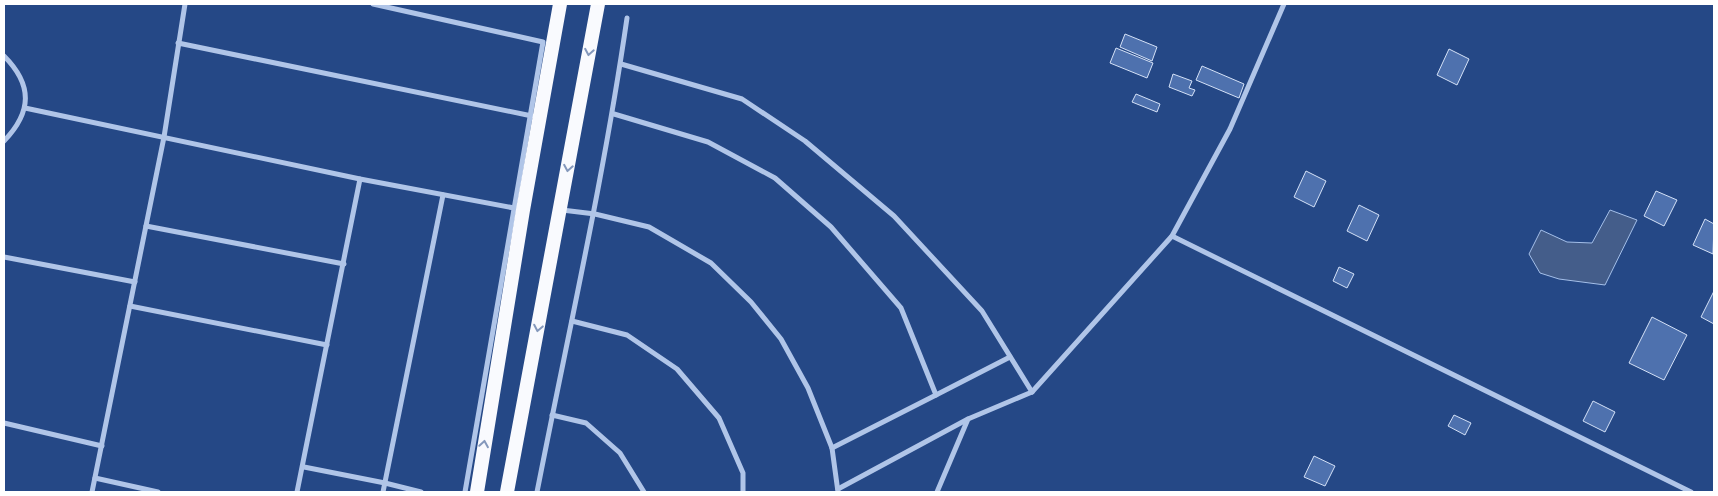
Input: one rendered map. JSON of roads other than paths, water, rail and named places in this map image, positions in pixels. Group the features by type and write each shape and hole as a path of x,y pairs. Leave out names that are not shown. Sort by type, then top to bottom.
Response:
{"highway":[{"path":"477,492 518,209 560,4"},
{"path":"507,492 598,4"}],"street":[{"path":"92,492 164,137 185,4"},
{"path":"178,43 536,117 543,42 373,4"},
{"path":"561,209 595,214 649,227 711,263 751,302 781,339 808,388 832,448 838,491 968,419 1032,392 1172,236 1230,129 1284,4"},
{"path":"538,492 614,114 628,18"},
{"path":"4,56 17,69 25,88 25,108 17,127 4,141"},
{"path":"621,64 742,99 805,141 894,216 982,311 1032,392"},
{"path":"25,108 360,179 518,209 464,492"},
{"path":"614,114 708,142 775,178 831,228 901,308 936,395"},
{"path":"297,492 304,467 360,179"},
{"path":"383,492 443,195"},
{"path":"146,226 344,264"},
{"path":"1172,236 1691,492"},
{"path":"4,257 135,282"},
{"path":"130,306 327,344"},
{"path":"572,321 627,335 678,369 719,418 743,473 743,492"},
{"path":"832,448 1010,357"},
{"path":"552,415 586,423 620,453 644,492"},
{"path":"937,492 968,419"},
{"path":"4,423 102,446"},
{"path":"304,467 385,482 421,492"},
{"path":"95,478 158,492"}],"water":[{"path":"1610,210 1637,220 1605,285 1559,279 1540,273 1529,254 1541,230 1567,242 1592,243"}]}
